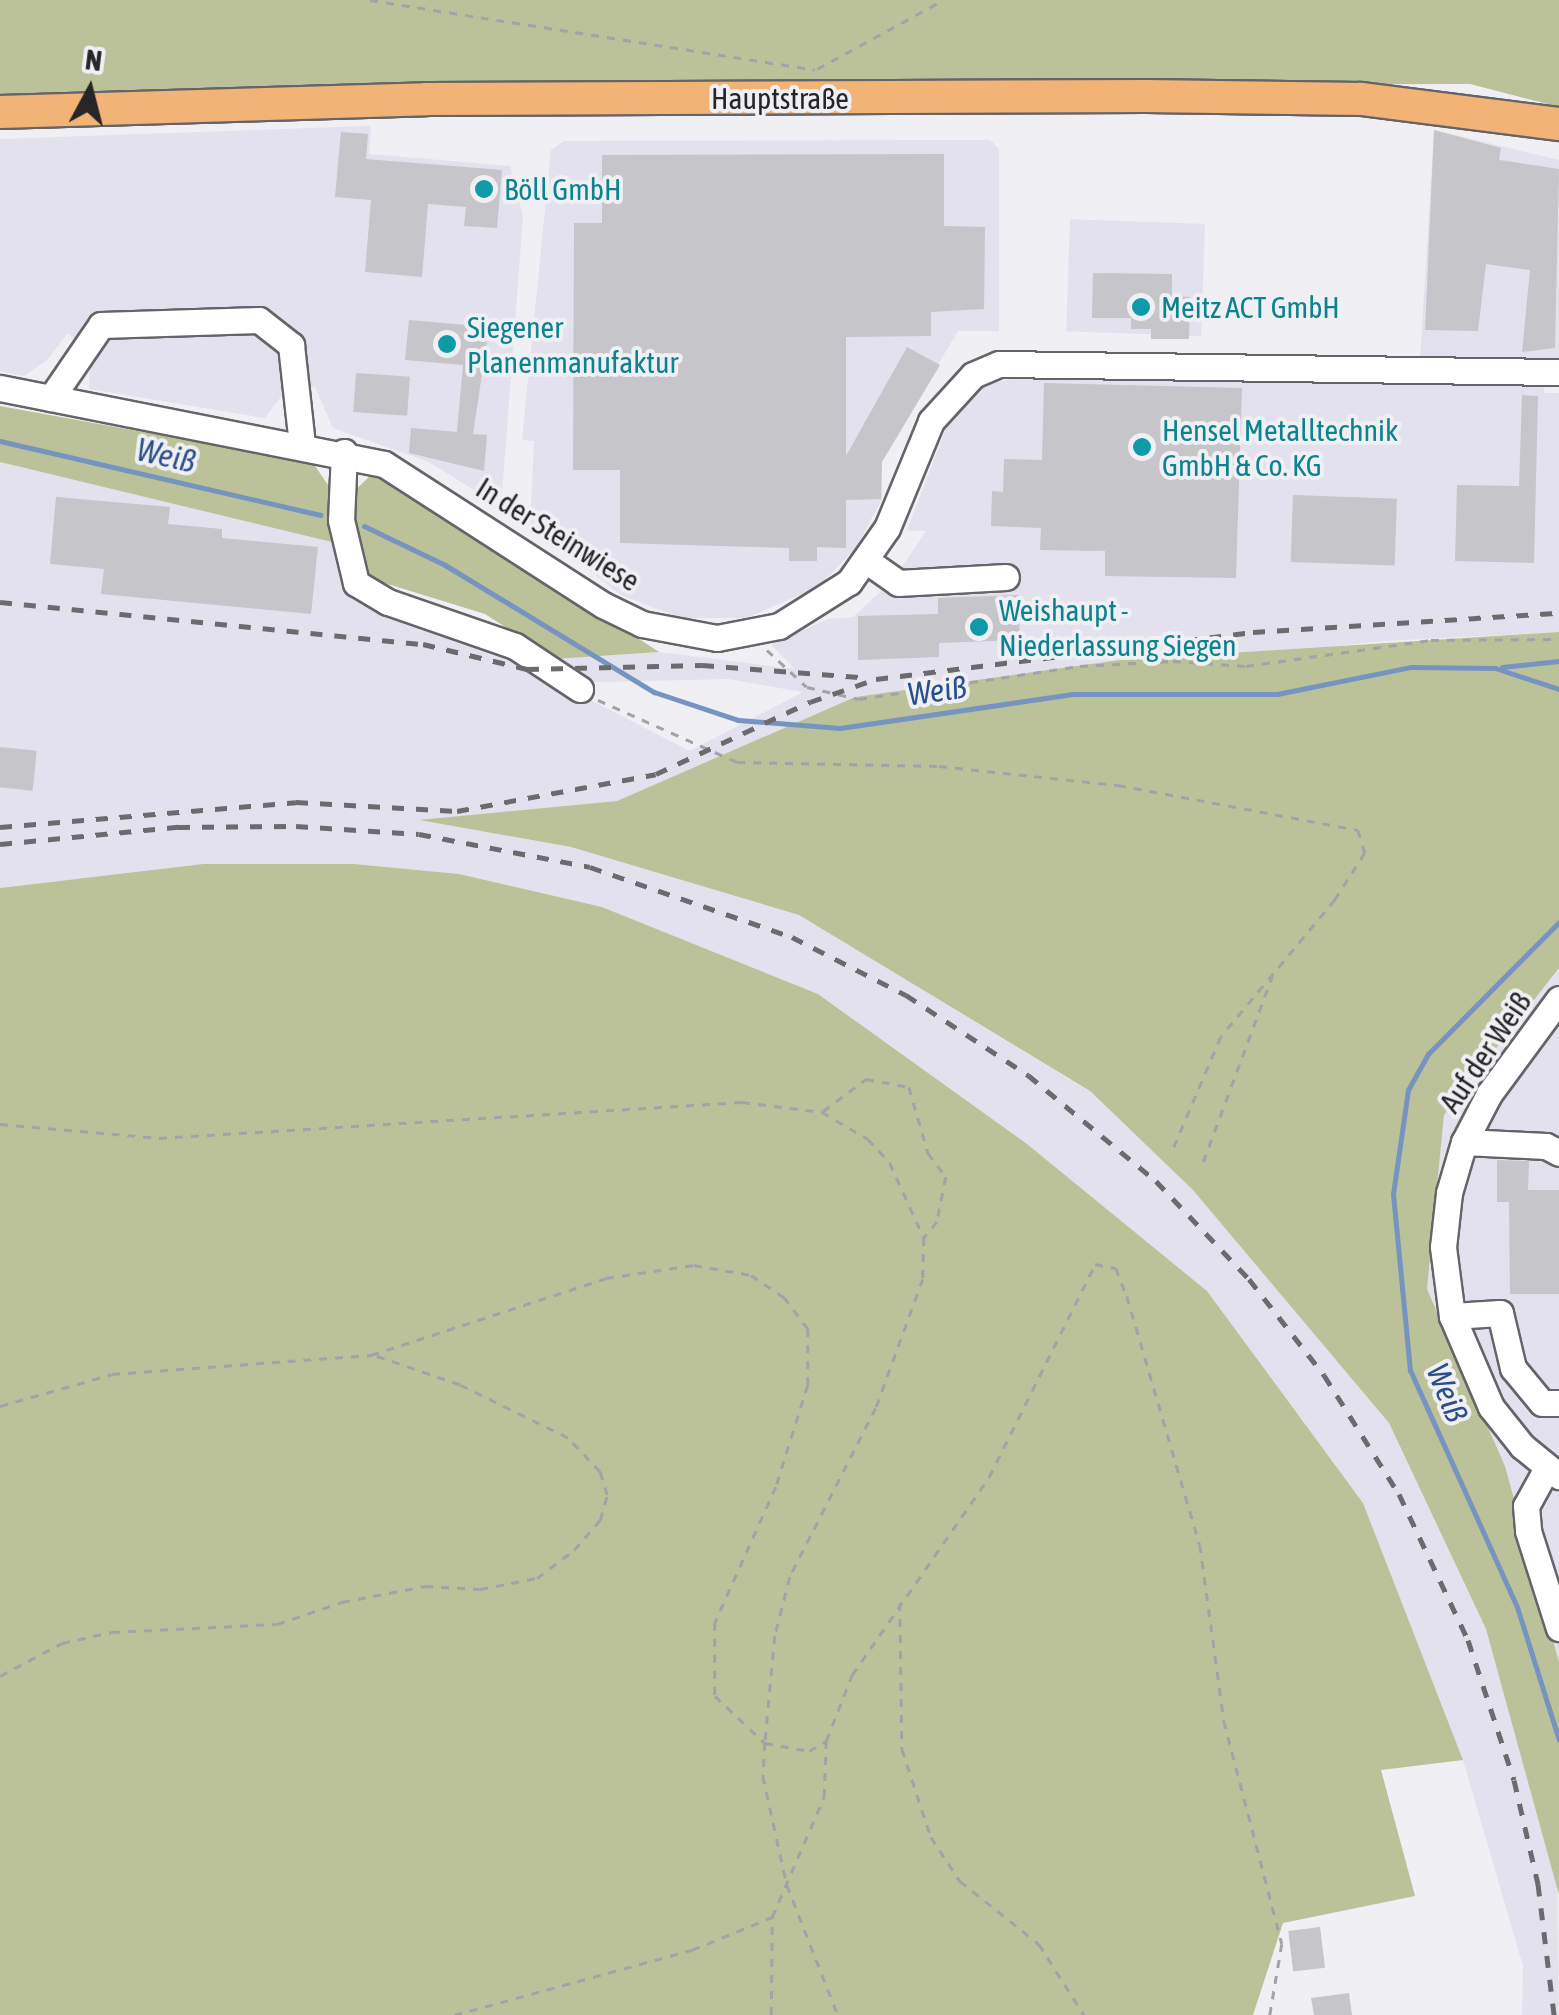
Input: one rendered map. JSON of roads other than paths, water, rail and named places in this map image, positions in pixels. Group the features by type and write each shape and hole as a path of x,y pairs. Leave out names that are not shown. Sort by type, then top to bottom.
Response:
{"main road":[{"name":"Hauptstraße","path":"0,112 783,98 1361,99 1559,124"}],"street":[{"path":"52,398 101,326 260,320 291,345 302,444"},
{"name":"In der Steinwiese","path":"0,388 344,452 384,464 642,624 682,635 752,634 814,609 867,561 930,421 961,385 999,364 1559,372"},
{"path":"344,452 341,520 356,583 388,602 516,646 580,690"},
{"path":"867,561 898,583 1006,576"},
{"name":"Auf der Weiß","path":"1559,999 1490,1094 1464,1142 1449,1194 1444,1247 1452,1316 1491,1407 1553,1472 1526,1506 1528,1531 1559,1628"},
{"path":"1464,1142 1546,1146 1559,1154"},
{"path":"1452,1316 1500,1313 1513,1368 1542,1404 1559,1403"}],"waterway":[{"name":"Weiß","path":"0,441 321,515"},
{"name":"Weiß","path":"364,526 445,565 654,692 738,720 840,728 1073,694 1277,694 1411,667 1495,668 1559,689"},
{"path":"1502,667 1559,661"},
{"name":"Weiß","path":"1559,922 1428,1054 1408,1090 1393,1194 1410,1370 1517,1607 1559,1740"}],"railway":[{"path":"0,602 423,644 527,669 702,665 859,677"},
{"path":"0,827 296,802 457,811 656,774 810,702 876,679 1253,632 1559,613"},
{"path":"0,844 178,827 296,826 419,834 590,867 792,937 906,995 1028,1075 1156,1181 1249,1279 1324,1375 1399,1494 1468,1640 1514,1780 1538,1884 1554,2015"}],"place":[{"name":"Böll GmbH","path":"484,189"},
{"name":"Meitz ACT GmbH","path":"1141,307"},
{"name":"Siegener Planenmanufaktur","path":"447,344"},
{"name":"Hensel Metalltechnik GmbH & Co. KG","path":"1142,447"},
{"name":"Weishaupt - Niederlassung Siegen","path":"979,627"}]}
